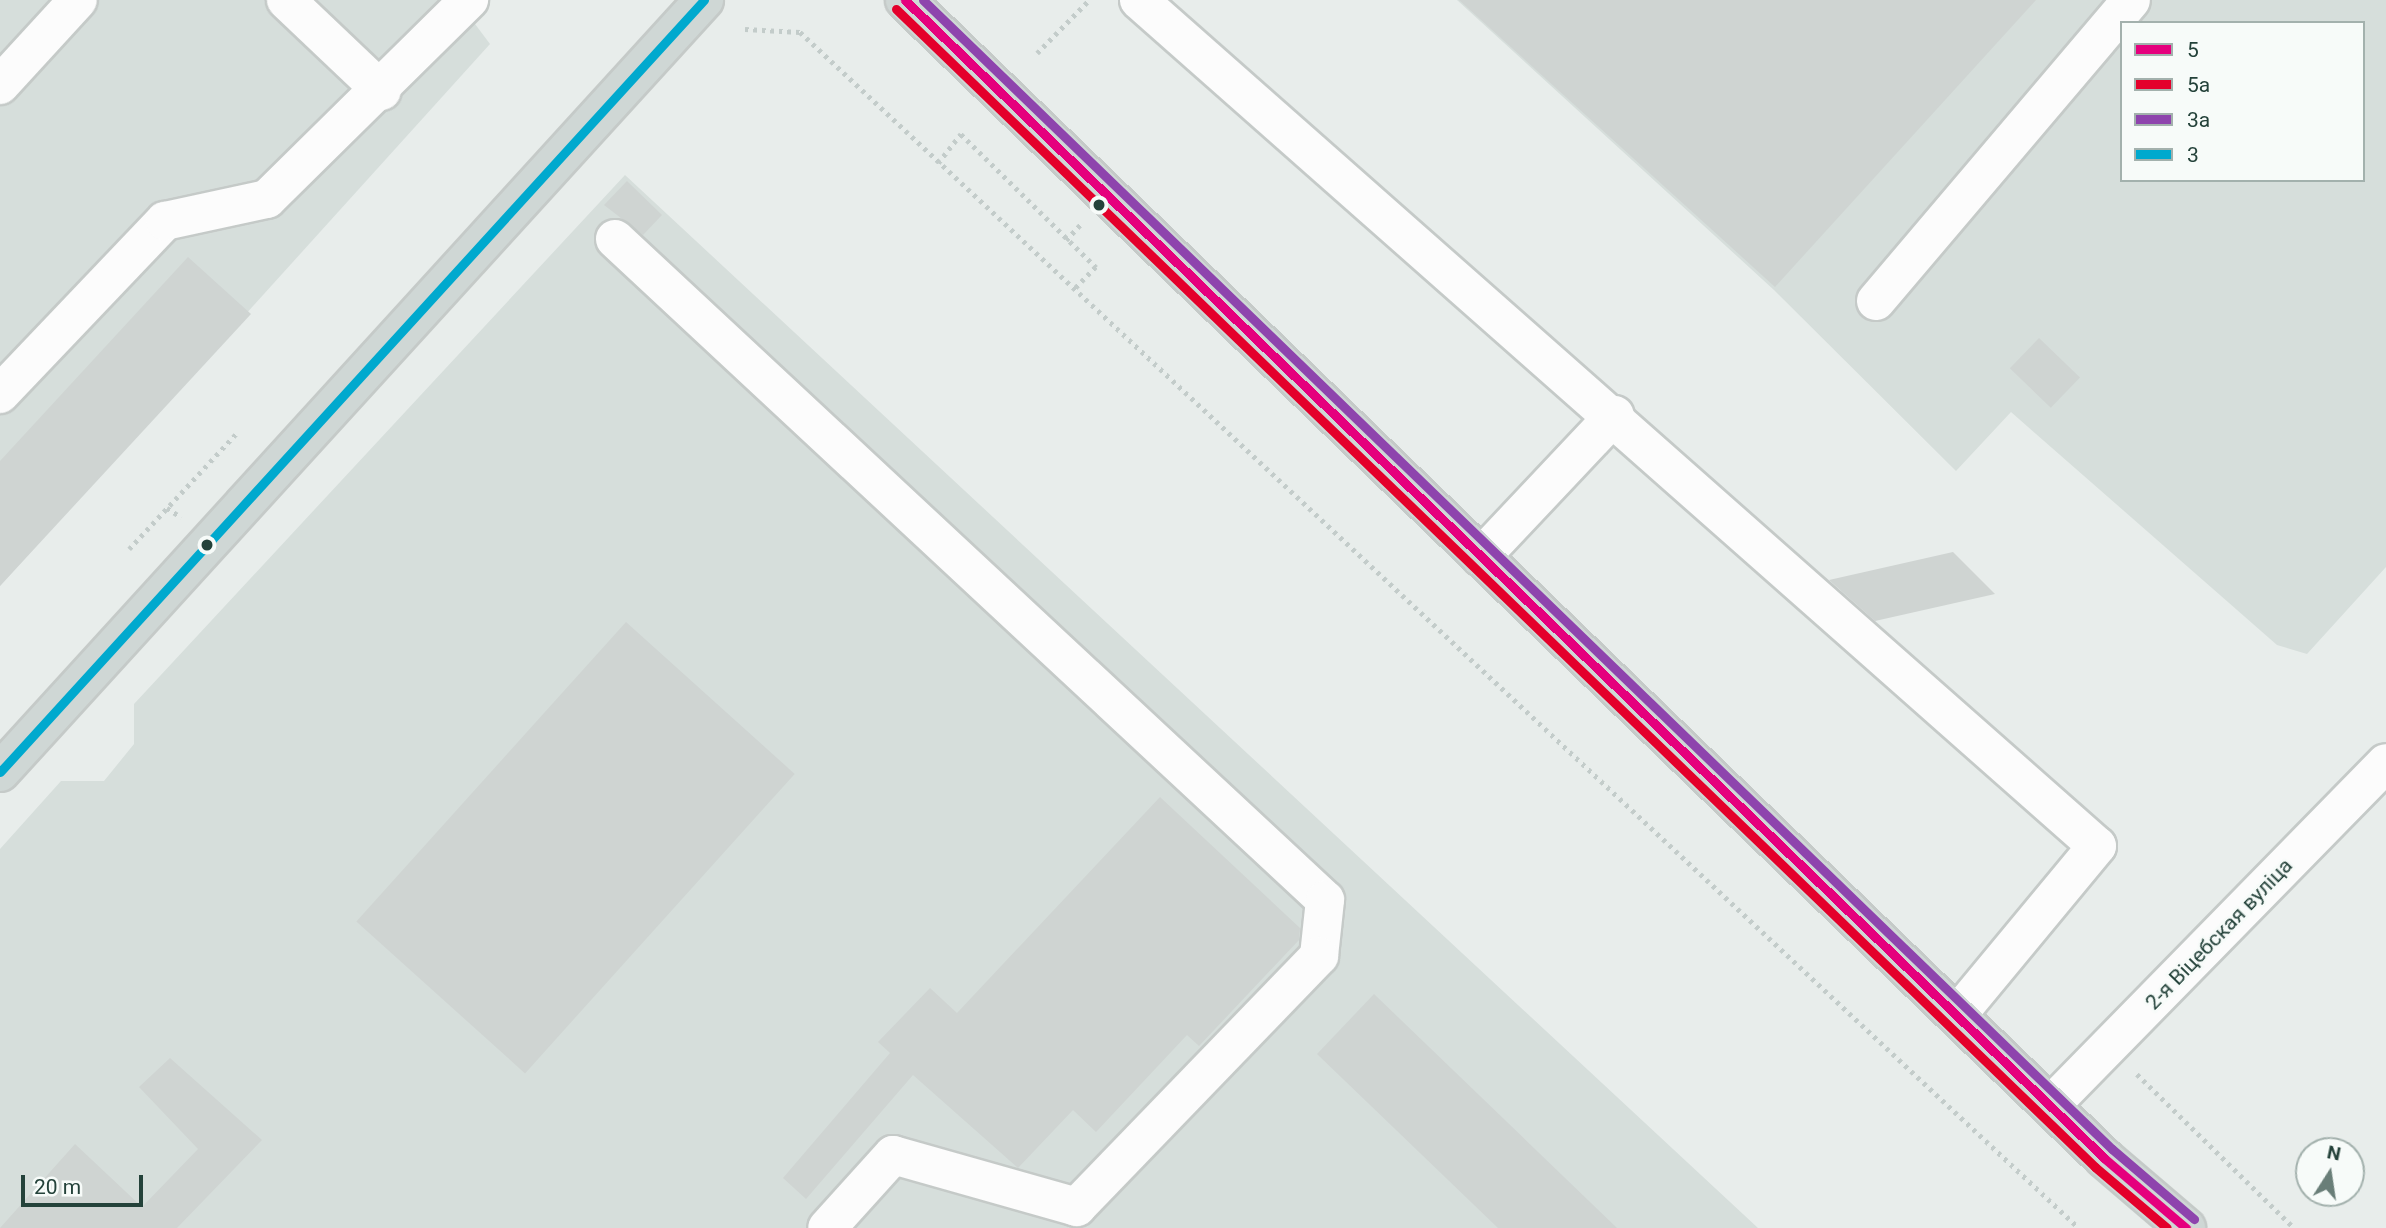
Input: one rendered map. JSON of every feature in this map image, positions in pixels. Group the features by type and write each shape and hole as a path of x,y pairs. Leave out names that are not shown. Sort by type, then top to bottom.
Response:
{"main road":[{"path":"0,772 704,0"},
{"path":"905,0 1481,557 1959,1013 2172,1226"}],"street":[{"path":"0,85 78,0"},
{"path":"286,0 382,91"},
{"path":"0,394 165,221 267,199 382,91 469,0"},
{"path":"1139,0 1615,415 2097,846 1959,1013"},
{"path":"1876,301 2131,0"},
{"path":"615,239 1325,900 1319,956 1077,1207 893,1155 827,1228"},
{"path":"1481,557 1615,415"},
{"name":"2-я Віцебская вуліца","path":"2052,1104 2386,763"}],"path":[{"path":"1037,54 1089,0"},
{"path":"745,29 800,32 2079,1228"},
{"path":"938,163 961,134 1096,267 1073,290"},
{"path":"129,549 236,434"},
{"path":"2109,1047 2294,1228"}],"shaded area":[{"path":"0,0 457,0 490,44 0,586"},
{"path":"1457,0 2386,0 2386,567 2307,654 2277,645 2011,412 1956,471 1774,290"},
{"path":"625,175 1758,1228 0,1228 0,849 61,781 104,781 134,744 134,704"}],"building":[{"path":"1459,0 2036,0 1775,287"},
{"path":"627,181 662,215 643,235 604,205"},
{"path":"188,257 251,314 0,586 0,461"},
{"path":"2039,338 2080,378 2051,408 2010,368"},
{"path":"1953,552 1995,594 1875,621 1829,580"},
{"path":"626,622 795,774 525,1073 356,921"},
{"path":"1160,797 1300,928 1299,940 1199,1046 1187,1035 1096,1132 1073,1110 1018,1168 913,1075 806,1199 783,1178 890,1053 878,1042 930,988 957,1013"},
{"path":"1374,994 1617,1228 1498,1228 1317,1054"},
{"path":"170,1058 262,1140 177,1228 0,1228 75,1144 142,1207 198,1149 139,1087"}],"transit line":[{"name":"3","path":"0,772 704,0"},
{"name":"5","path":"905,0 2104,1158 2186,1228"},
{"name":"3а","path":"923,0 2112,1149 2194,1219"},
{"name":"5а","path":"896,9 2095,1167 2167,1228"}]}
